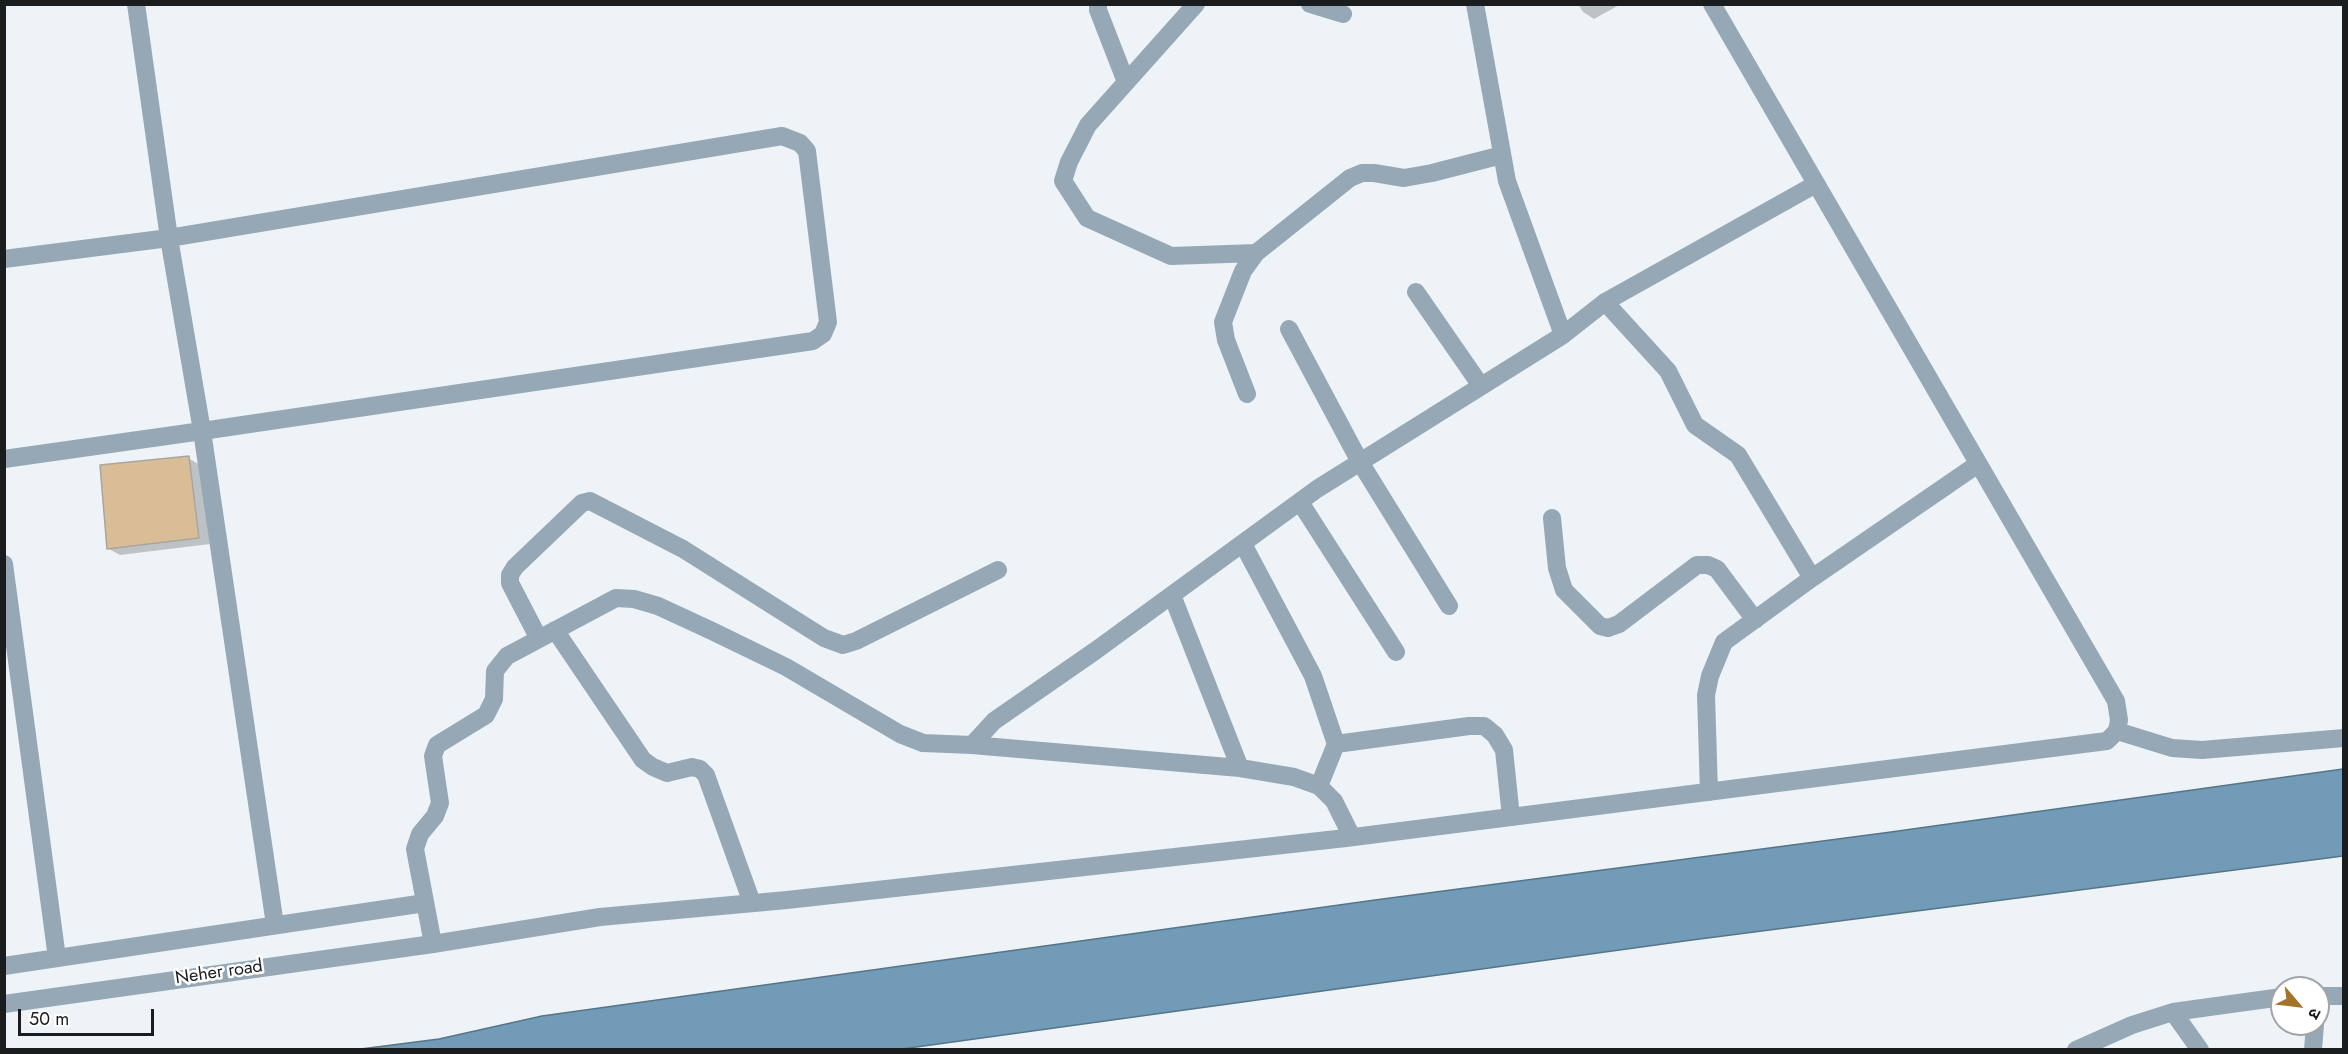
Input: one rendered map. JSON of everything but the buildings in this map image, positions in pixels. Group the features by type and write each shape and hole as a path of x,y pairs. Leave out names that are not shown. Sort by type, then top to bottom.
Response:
{"street":[{"path":"136,4 169,238 202,430 275,925"},
{"path":"1098,4 1098,10 1126,82"},
{"path":"1196,4 1088,125 1069,162 1063,181 1070,195 1088,218 1171,256 1256,253"},
{"path":"1310,4 1343,14"},
{"path":"1475,4 1507,181 1563,335"},
{"path":"1712,4 2116,701 2120,720 2116,731 2172,748 2202,750 2343,738"},
{"path":"4,259 169,238 782,136 800,143 807,151 828,322 824,334 813,341 4,459"},
{"path":"1247,394 1226,340 1222,322 1243,271 1256,253 1350,178 1362,173 1374,172 1404,178 1502,155"},
{"path":"972,745 994,721 1300,502 1360,462 1563,335 1605,302 1816,184"},
{"path":"1416,292 1481,386"},
{"path":"1605,302 1668,371 1695,425 1738,454 1812,578"},
{"path":"1289,329 1360,462 1449,606"},
{"path":"1709,792 1706,694 1710,676 1724,642 1812,578 1978,464"},
{"path":"752,903 706,775 692,767 667,773 643,760 510,583 510,575 514,567 582,503 590,501 683,549 824,638 843,645 856,641 998,570"},
{"path":"1300,502 1396,652"},
{"path":"1552,518 1557,568 1564,590 1600,626 1608,628 1618,624 1697,565 1708,564 1717,568 1755,620"},
{"path":"1243,543 1313,676 1336,744 1319,786"},
{"path":"4,564 57,958"},
{"path":"1172,595 1240,768"},
{"path":"433,944 415,849 420,834 435,816 440,802 433,756 437,745 486,715 494,699 495,671 499,663 507,656 616,598 634,599 658,606 786,666 900,734 923,743 972,745 1240,768 1294,777 1319,786 1334,801 1352,837"},
{"path":"1336,744 1484,726 1495,735 1504,750 1511,817"},
{"name":"Neher road","path":"4,1004 433,944 600,917 752,903 1352,837 2107,741 2116,731"},
{"path":"4,966 425,903"},
{"path":"2076,1050 2132,1025 2173,1012 2270,999"},
{"path":"2173,1012 2200,1050"}],"water":[{"path":"2343,769 2343,856 1692,940 902,1049 361,1049 439,1039 542,1016"}]}
